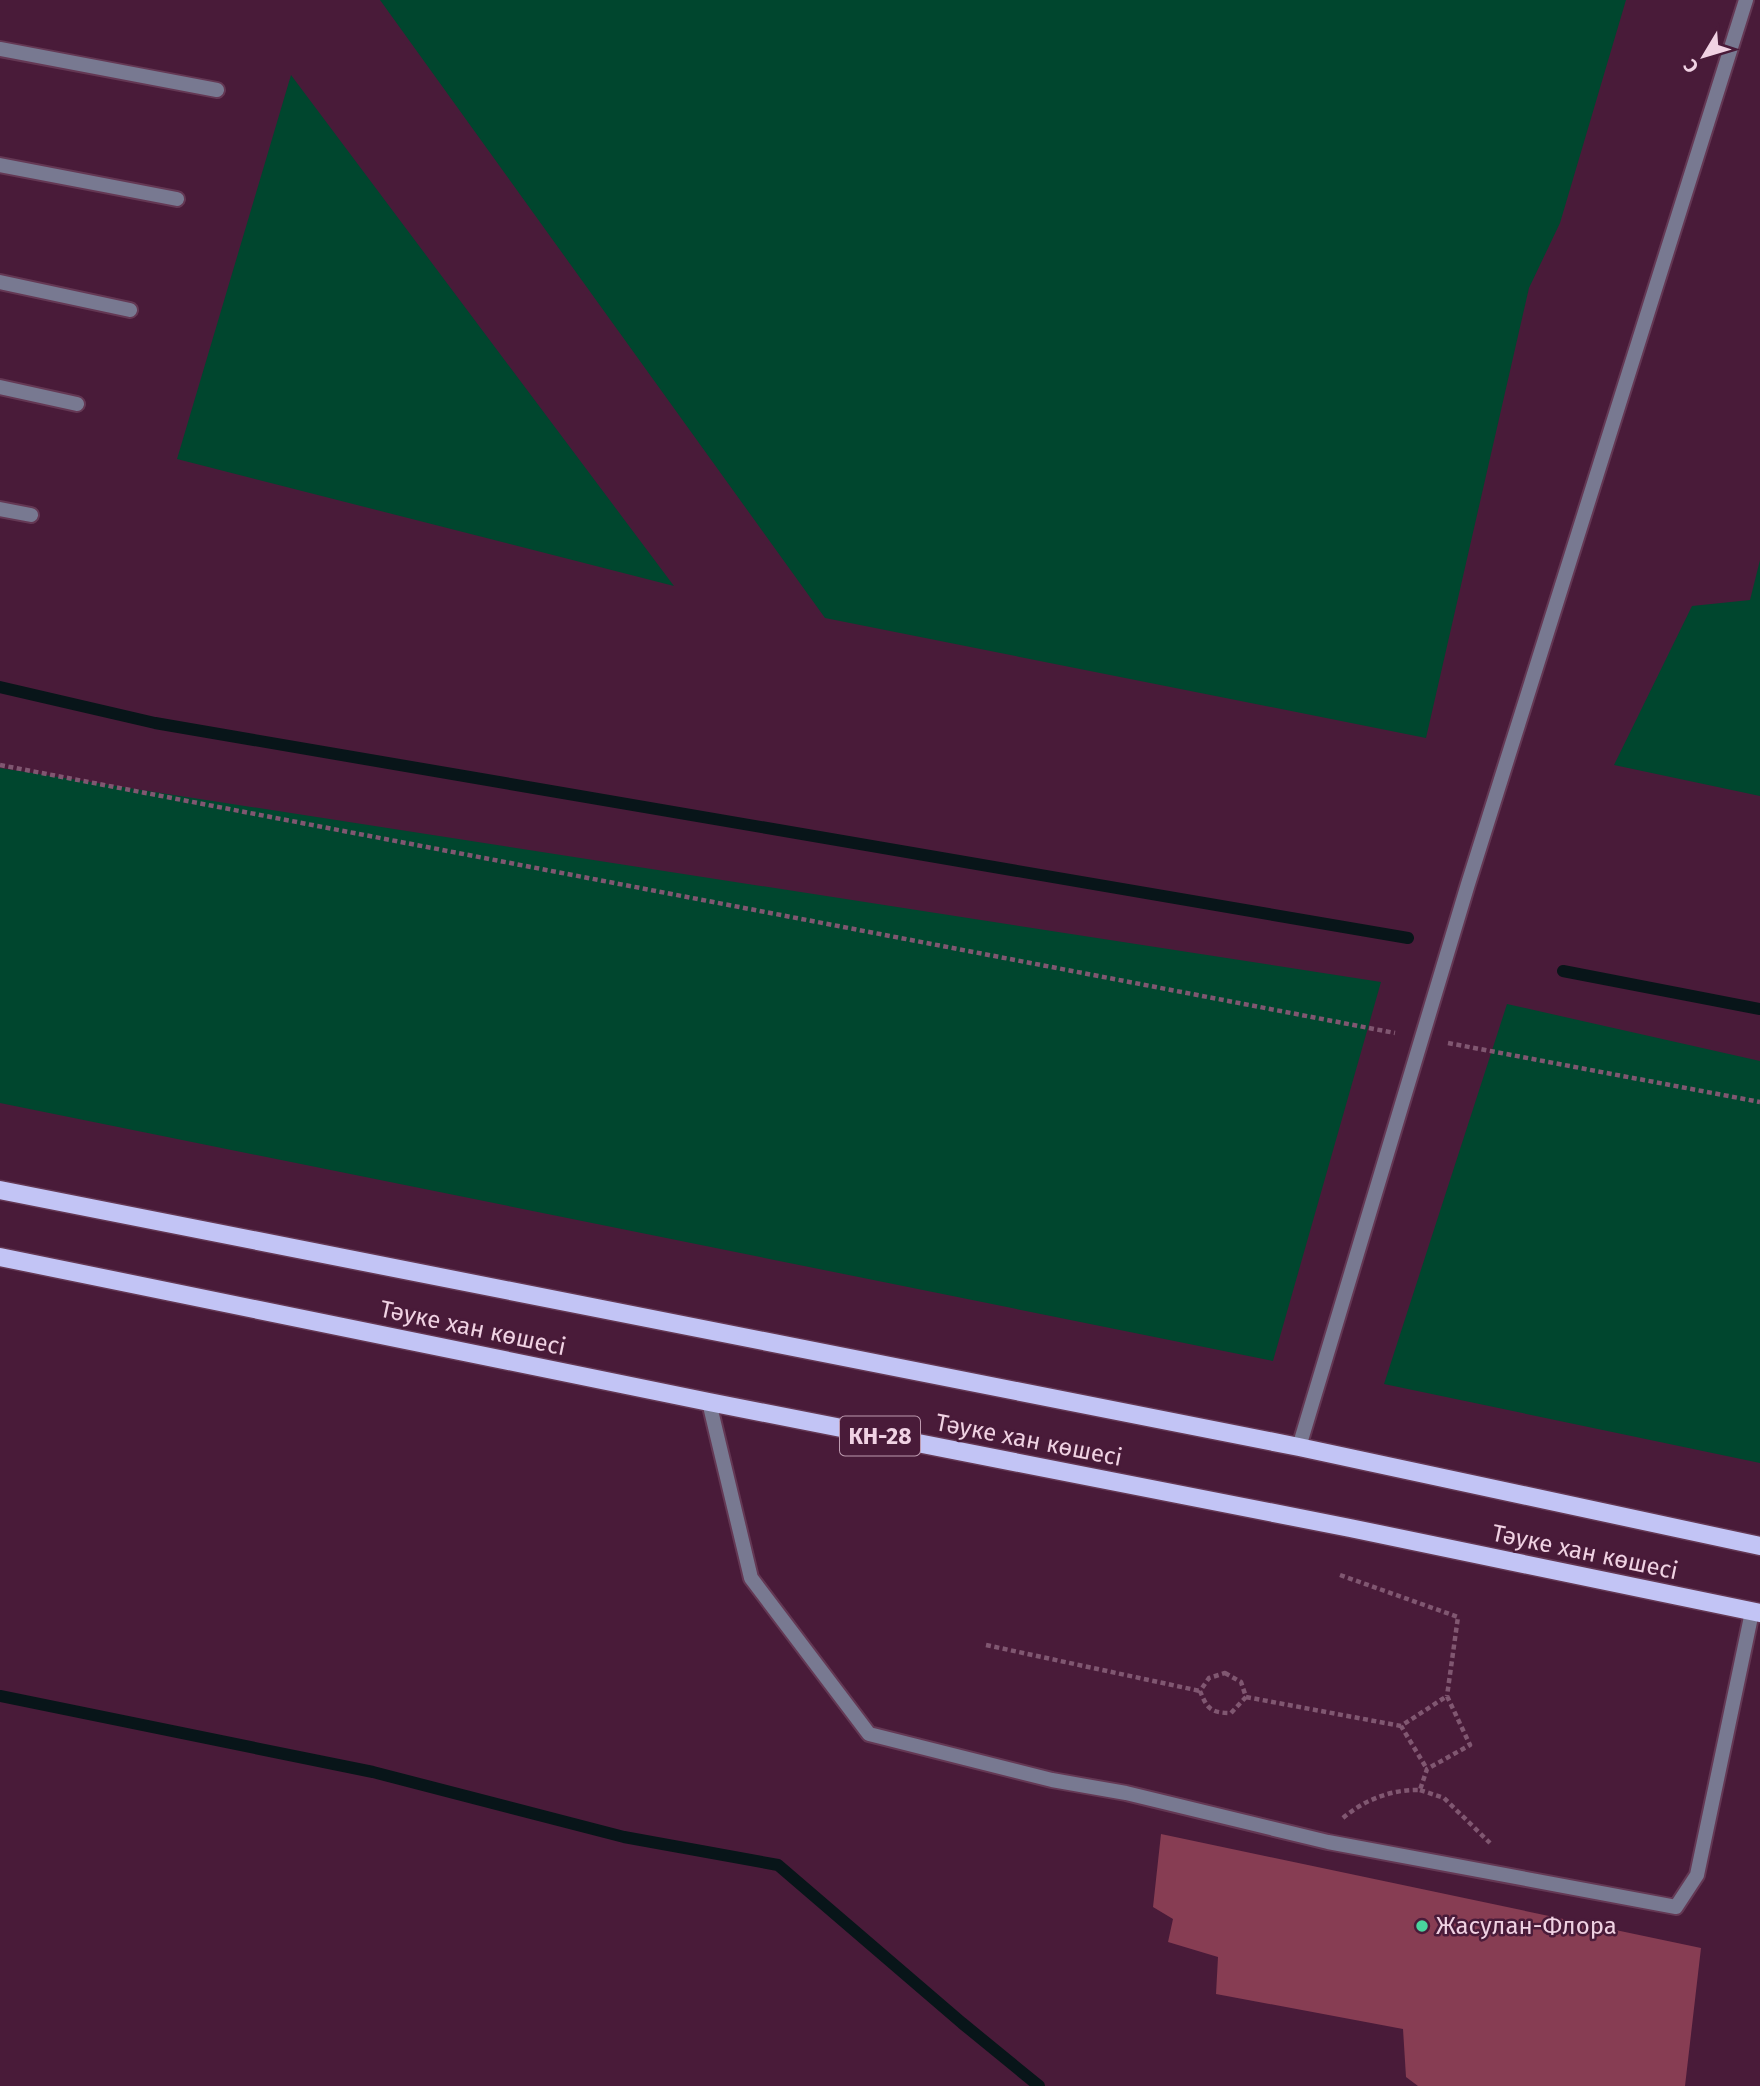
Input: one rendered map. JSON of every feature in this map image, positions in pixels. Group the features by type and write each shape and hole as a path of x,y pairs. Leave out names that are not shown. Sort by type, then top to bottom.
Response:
{"main road":[{"name":"Тәуке хан көшесі","path":"0,1190 1299,1447 1760,1546"},
{"name":"Тәуке хан көшесі","path":"0,1256 709,1402 1350,1528 1756,1613"}],"street":[{"path":"1299,1447 1468,884 1746,0"},
{"path":"0,49 217,90"},
{"path":"0,165 177,199"},
{"path":"0,282 131,310"},
{"path":"0,387 77,404"},
{"path":"0,509 31,515"},
{"path":"709,1402 751,1578 869,1734 1052,1780 1126,1793 1328,1842 1675,1907 1697,1875 1756,1613"}],"path":[{"path":"0,765 1760,1102"},
{"path":"1340,1574 1458,1617 1447,1696 1470,1745 1427,1769 1420,1790"},
{"path":"986,1645 1200,1690"},
{"path":"1200,1690 1209,1678 1225,1673 1241,1682 1246,1697"},
{"path":"1200,1690 1206,1706 1219,1713 1231,1713 1246,1697"},
{"path":"1246,1697 1401,1726 1447,1696"},
{"path":"1401,1726 1427,1769"},
{"path":"1328,1842 1331,1829 1353,1809 1383,1795 1420,1790 1444,1798 1469,1821 1492,1846 1500,1874"}],"green space":[{"path":"380,0 1626,0 1560,223 1529,288 1426,738 825,618"},
{"path":"291,75 674,586 177,459"},
{"path":"1760,560 1760,796 1614,765 1692,606 1750,600"},
{"path":"0,768 1381,982 1273,1361 0,1103"},
{"path":"1507,1004 1760,1061 1760,1463 1384,1384"}],"building":[{"path":"1161,1834 1701,1948 1685,2086 1418,2086 1406,2077 1403,2029 1216,1994 1218,1957 1168,1942 1173,1919 1153,1907"}],"waterway":[{"path":"0,687 155,723 1408,938"},
{"path":"1563,971 1760,1009"},
{"path":"0,1696 373,1772 624,1837 778,1865 1039,2086"}],"place":[{"name":"Жасулан-Флора","path":"1422,1926"}]}
